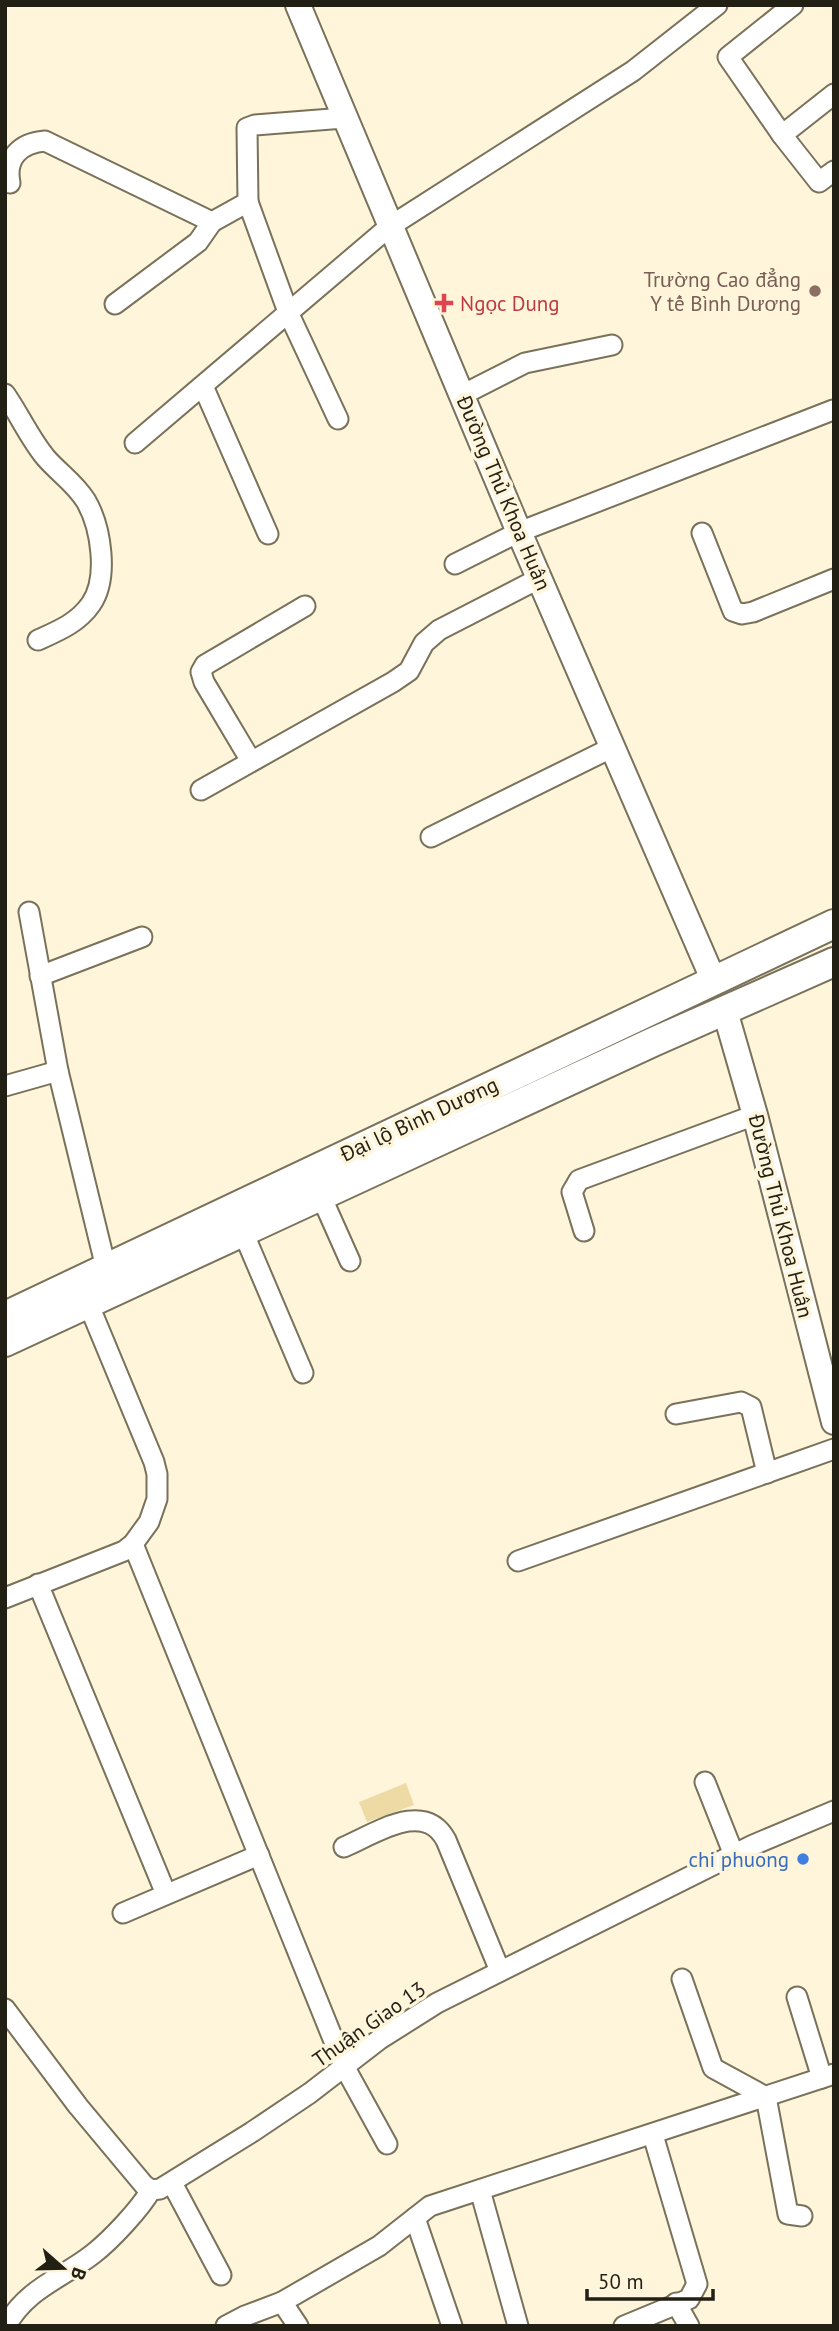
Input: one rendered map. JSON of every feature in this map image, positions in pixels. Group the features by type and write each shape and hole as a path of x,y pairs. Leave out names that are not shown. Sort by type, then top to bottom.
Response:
{"highway":[{"name":"Đại lộ Bình Dương","path":"5,1316 834,924"},
{"name":"Đại lộ Bình Dương","path":"5,1342 834,961"},
{"path":"713,979 725,1011"}],"main road":[{"name":"Đường Thủ Khoa Huân","path":"298,5 519,532 713,979"},
{"name":"Đường Thủ Khoa Huân","path":"725,1011 755,1115 834,1422"}],"street":[{"path":"135,443 389,226 633,71 717,5"},
{"path":"793,5 727,57 819,182 834,171"},
{"path":"782,135 834,94"},
{"path":"338,419 288,312 248,202 247,128 255,125 344,118"},
{"path":"10,183 8,173 13,156 28,144 45,141 212,222"},
{"path":"115,304 198,242 212,222 248,202"},
{"path":"462,395 525,363 612,345"},
{"path":"203,386 268,534"},
{"path":"5,394 45,457 70,479 86,502 97,527 100,578 97,593 90,606 68,627 38,640"},
{"path":"455,564 519,532 833,410"},
{"path":"702,533 733,611 742,614 753,612 834,579"},
{"path":"201,790 393,682 409,671 424,643 439,630 540,578"},
{"path":"251,761 204,682 201,672 205,665 305,606"},
{"path":"432,837 614,747"},
{"path":"29,912 58,1071 106,1268"},
{"path":"40,976 142,937"},
{"path":"5,1086 58,1071"},
{"path":"584,1231 572,1192 579,1180 755,1115"},
{"path":"321,1196 350,1261"},
{"path":"243,1232 303,1373"},
{"path":"5,1598 124,1550 144,1532 154,1511 157,1474 154,1462 88,1303"},
{"path":"676,1414 741,1402 751,1407 766,1473"},
{"path":"518,1561 834,1449"},
{"path":"133,1544 344,2066 387,2144"},
{"path":"38,1584 166,1894"},
{"path":"705,1782 734,1855"},
{"name":"Thuận Giao 13","path":"152,2190 172,2183 310,2093 408,2020 500,1971 734,1855 834,1811"},
{"path":"344,1847 409,1820 425,1821 439,1829 500,1971"},
{"path":"123,1913 258,1855"},
{"path":"682,1979 713,2068 766,2097"},
{"path":"226,2326 282,2302 379,2246 430,2206 828,2076 797,1997"},
{"path":"5,2008 78,2106 144,2185 152,2190 145,2201 95,2253 32,2293 16,2309 6,2326"},
{"path":"766,2097 789,2214 802,2216"},
{"path":"624,2326 689,2299 697,2284 653,2135"},
{"path":"172,2183 222,2275"},
{"path":"480,2190 519,2326"},
{"path":"415,2218 452,2326"},
{"path":"282,2302 298,2326"},
{"path":"676,2303 688,2326"}],"building":[{"path":"406,1783 414,1805 367,1822 359,1802"}],"place":[{"name":"Trường Cao đẳng Y tế Bình Dương","path":"815,291"},
{"name":"Ngọc Dung","path":"444,303"},
{"name":"chi phuong","path":"803,1859"}]}
